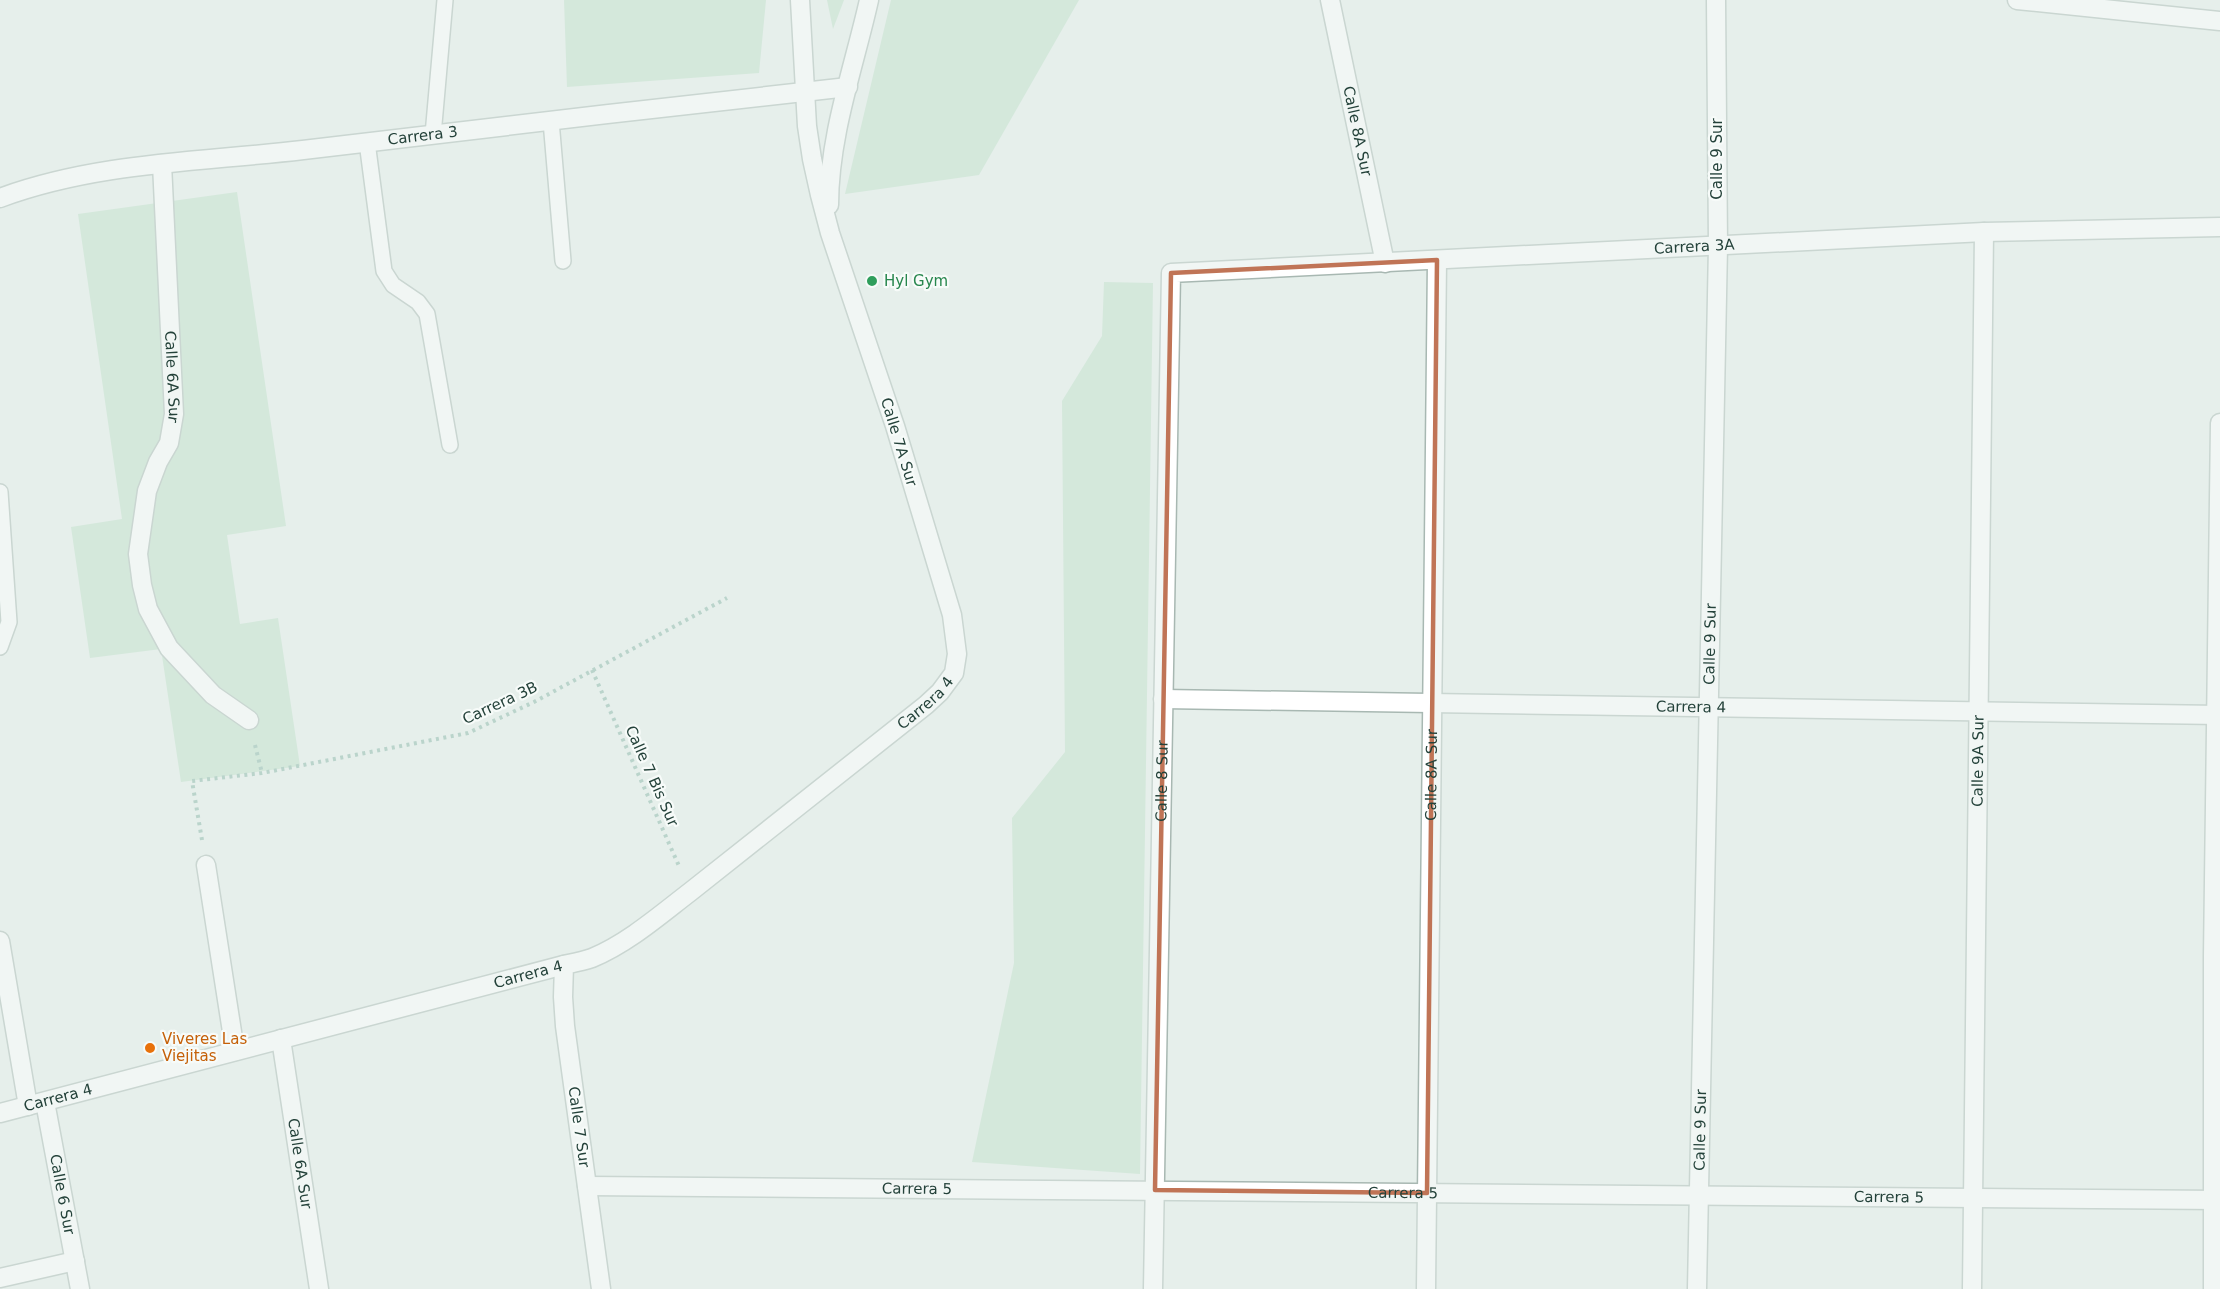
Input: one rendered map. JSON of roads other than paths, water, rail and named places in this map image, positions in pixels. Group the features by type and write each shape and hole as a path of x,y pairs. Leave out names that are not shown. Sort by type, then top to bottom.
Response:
{"street":[{"name":"Calle 7A Sur","path":"800,0 804,92 812,159 830,233 895,426 952,615 957,654"},
{"name":"Calle 7A Sur","path":"830,233 830,176 869,0"},
{"name":"Calle 8A Sur","path":"1330,0 1384,262"},
{"name":"Calle 9 Sur","path":"1697,1289 1718,246 1716,0"},
{"path":"2017,0 2220,21"},
{"name":"Carrera 3","path":"0,198 64,178 107,170 848,87"},
{"name":"Calle 6A Sur","path":"162,164 174,414 170,443 158,462 147,490 138,554 142,585 148,609 169,648 213,695 249,720"},
{"name":"Carrera 3A","path":"1171,273 1984,232 2220,227"},
{"name":"Calle 9A Sur","path":"1972,1289 1984,232"},
{"name":"Calle 8A Sur","path":"1426,1289 1437,260"},
{"name":"Calle 8 Sur","path":"1153,1289 1171,273"},
{"path":"2213,1289 2217,1200 2213,957 2218,715 2220,423"},
{"name":"Carrera 4","path":"0,1113 592,958 652,922 926,705 940,692 954,673 957,654"},
{"name":"Carrera 4","path":"1163,699 2218,715"},
{"path":"206,865 235,1051"},
{"name":"Calle 6 Sur","path":"0,941 80,1289"},
{"name":"Calle 7 Sur","path":"564,965 565,1026 602,1289"},
{"name":"Calle 6A Sur","path":"281,1039 320,1289"},
{"name":"Carrera 5","path":"587,1186 2217,1200"},
{"path":"0,1278 75,1261"}],"lane":[{"path":"433,135 445,0"},
{"path":"551,122 563,261"},
{"path":"367,142 384,271 393,285 418,302 427,314 450,445"},
{"path":"0,492 9,622 0,647"}],"place":[{"name":"Hyl Gym","path":"872,281"},
{"name":"Viveres Las Viejitas","path":"150,1048"}]}
